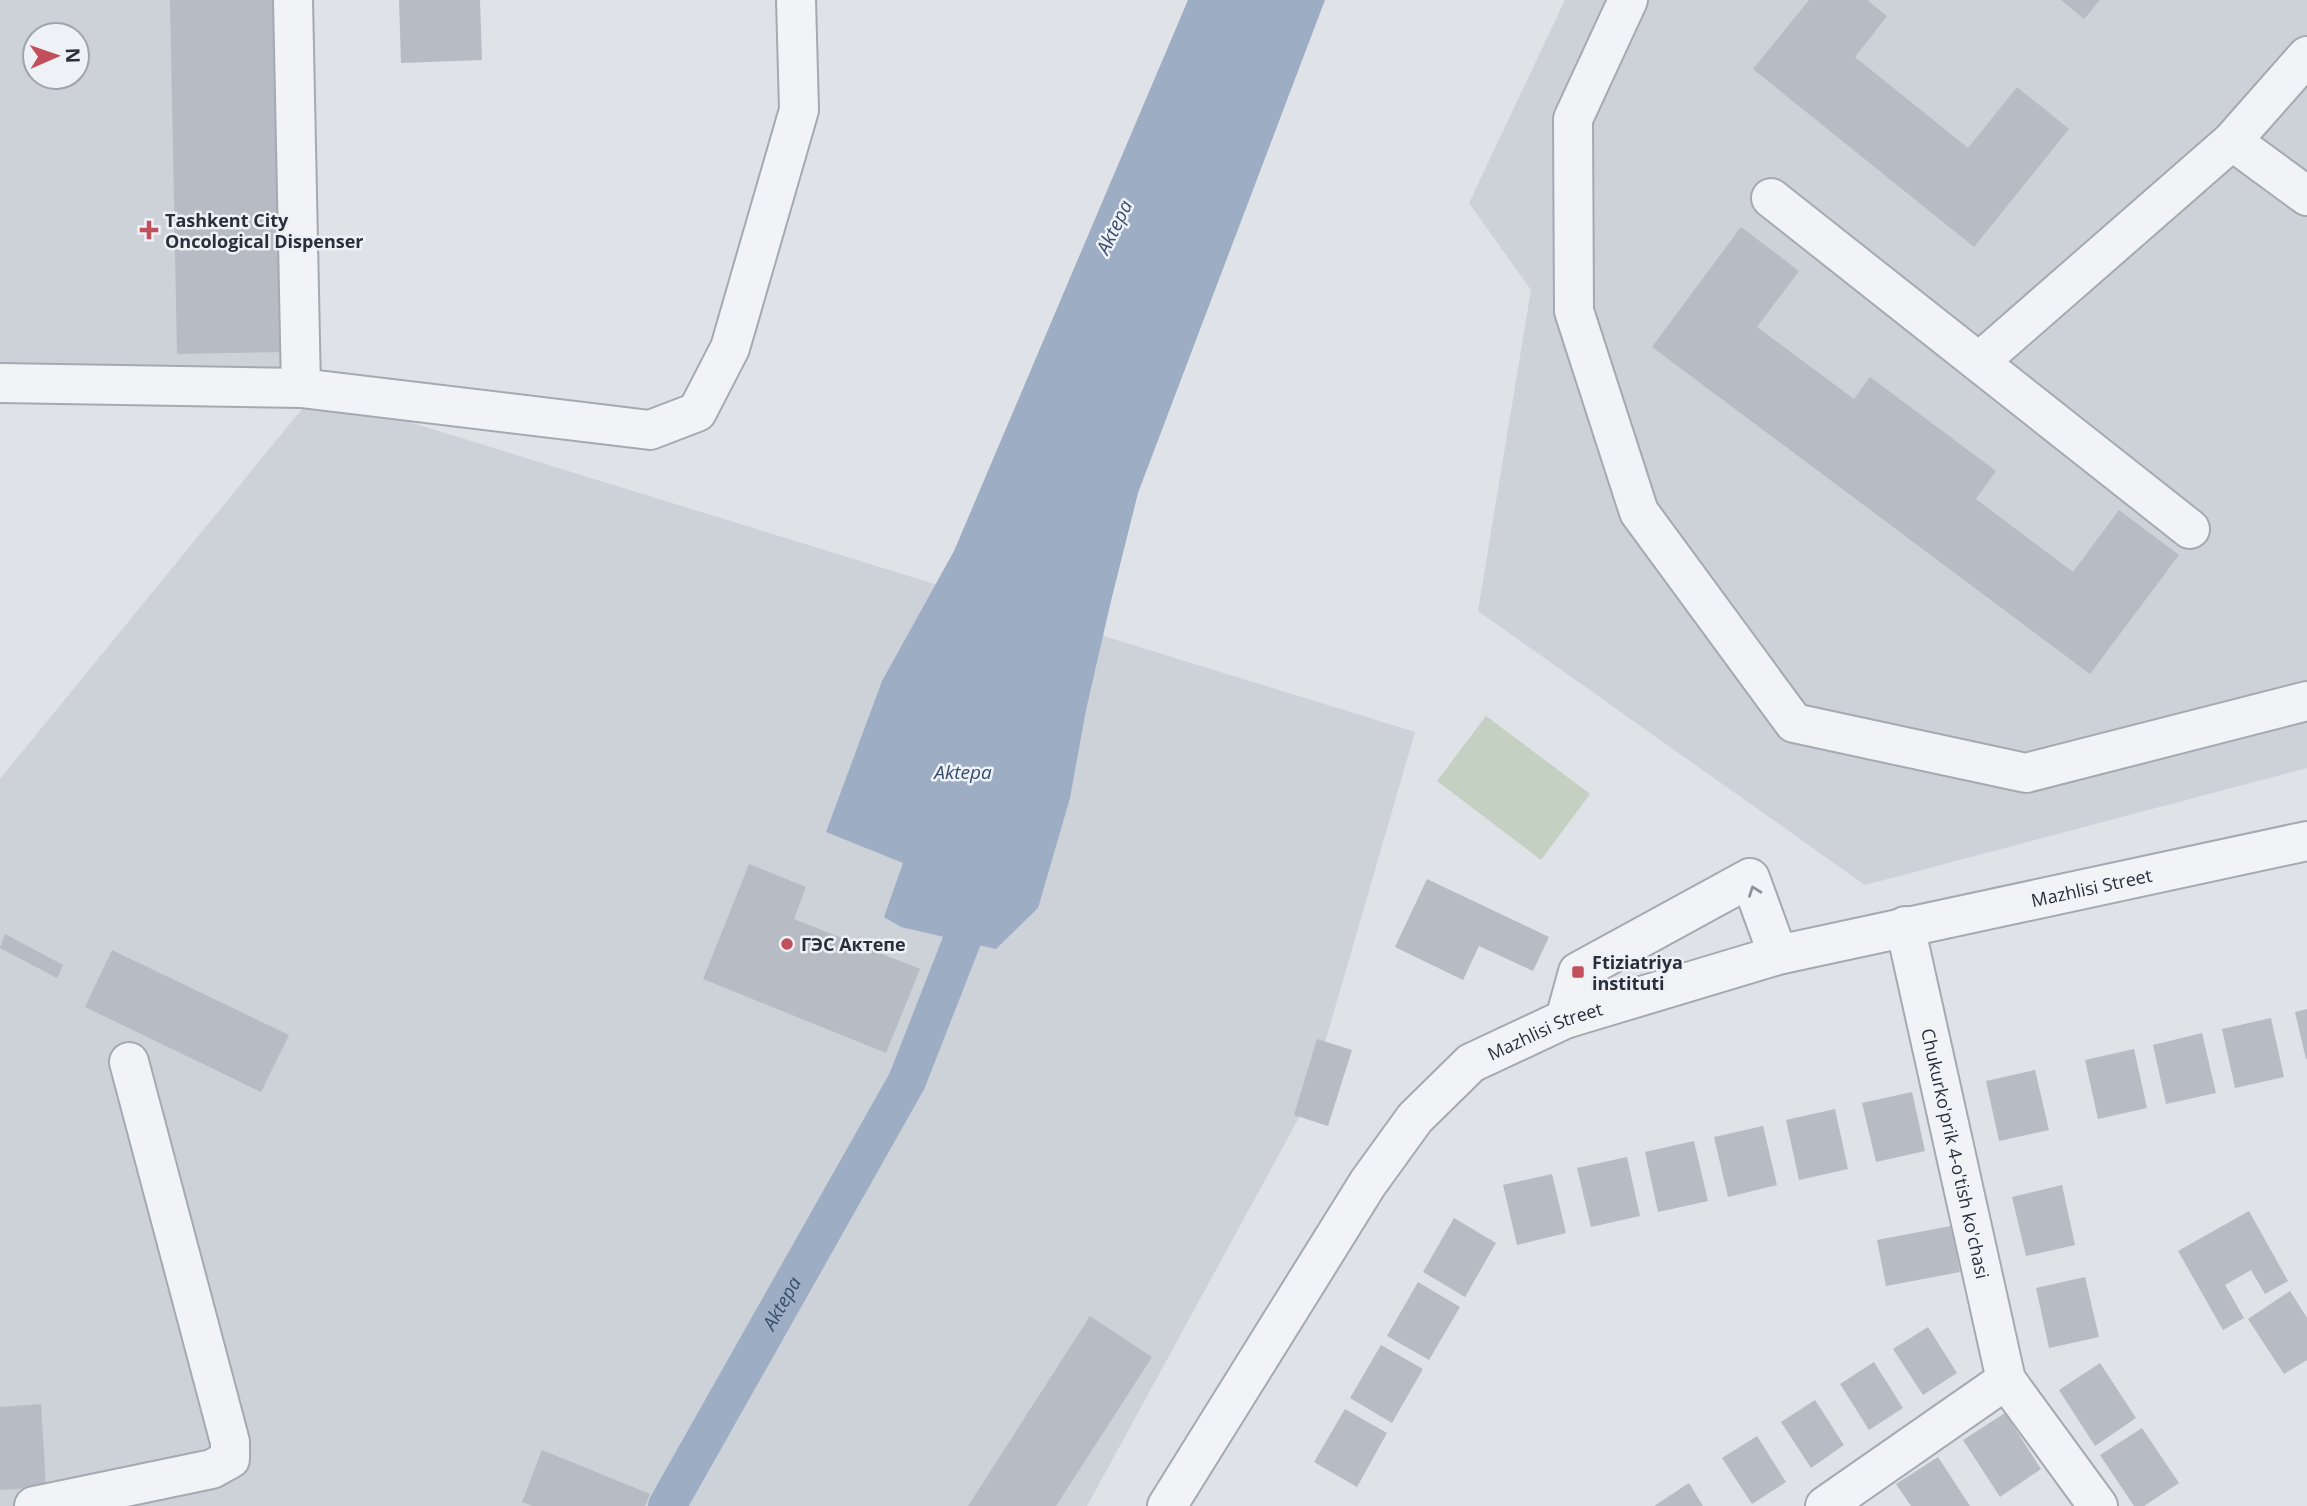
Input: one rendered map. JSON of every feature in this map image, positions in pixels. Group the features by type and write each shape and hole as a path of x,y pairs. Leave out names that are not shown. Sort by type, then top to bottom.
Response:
{"street":[{"path":"293,0 301,388"},
{"path":"0,383 301,388 650,430 697,412 730,348 799,110 796,0"},
{"path":"1628,0 1573,119 1574,311 1639,512 1794,723 2026,773 2307,701"},
{"path":"1979,362 2232,141 2307,56"},
{"path":"2232,141 2307,196"},
{"path":"1771,198 2190,529"},
{"name":"Mazhlisi Street","path":"1167,1506 1368,1183 1415,1118 1471,1063 1564,1019 1778,955 2307,841"},
{"path":"1564,1019 1578,972 1749,878 1778,955"},
{"name":"Chukurko'prik 4-o'tish ko'chasi","path":"1905,926 2006,1380 2098,1506"},
{"path":"34,1506 212,1469 230,1459 226,1429 129,1062"},
{"path":"1825,1506 2006,1380"}],"shaded area":[{"name":"Tashkent City Oncological Dispenser","path":"0,0 293,0 301,388 0,383"},
{"path":"1565,0 2307,0 2307,768 1865,885 1478,611 1531,290 1469,203"},
{"path":"315,393 1415,732 1308,1101 1087,1506 0,1506 0,779"}],"green space":[{"path":"1486,716 1590,794 1541,860 1437,781"}],"water":[{"name":"Aktepa","path":"1188,0 1325,0 1138,493 1086,710 1070,798 1038,908 996,949 901,927 884,917 903,863 826,832 882,681 954,551"}],"building":[{"path":"170,0 280,0 287,352 177,354"},
{"path":"399,0 480,0 482,60 401,63"},
{"path":"1809,0 1867,0 1887,16 1855,57 1968,148 2017,87 2069,129 1974,247 1753,69"},
{"path":"2061,0 2100,0 2084,19"},
{"path":"1741,227 1799,271 1757,327 1854,399 1870,377 1996,471 1976,499 2073,572 2119,510 2179,555 2090,674 1652,347"},
{"name":"ГЭС Актепe","path":"749,864 806,887 794,919 920,969 886,1053 703,979"},
{"path":"1427,879 1549,937 1533,971 1479,946 1463,980 1395,947"},
{"path":"5,934 63,965 57,978 0,948"},
{"path":"112,950 289,1035 261,1092 85,1007"},
{"path":"2307,1009 2307,1059 2306,1059 2295,1012"},
{"path":"2271,1018 2284,1077 2235,1088 2222,1029"},
{"path":"2202,1033 2216,1093 2166,1104 2153,1045"},
{"path":"1317,1039 1352,1050 1328,1126 1294,1115"},
{"path":"2134,1049 2147,1108 2098,1119 2085,1060"},
{"path":"2035,1070 2049,1130 1999,1141 1986,1081"},
{"path":"1912,1092 1925,1151 1876,1162 1862,1103"},
{"path":"1835,1109 1848,1169 1799,1180 1786,1120"},
{"path":"1763,1126 1777,1185 1728,1197 1714,1137"},
{"path":"1694,1141 1708,1201 1658,1212 1645,1152"},
{"path":"1627,1157 1640,1216 1591,1227 1577,1168"},
{"path":"1552,1174 1566,1233 1517,1245 1503,1185"},
{"path":"2062,1185 2075,1245 2026,1256 2012,1197"},
{"path":"2249,1211 2288,1281 2265,1294 2251,1270 2225,1285 2244,1318 2223,1330 2178,1251"},
{"path":"1454,1218 1496,1243 1465,1297 1423,1272"},
{"path":"1951,1226 1960,1272 1886,1286 1877,1240"},
{"path":"2085,1277 2099,1337 2049,1348 2036,1288"},
{"path":"1418,1282 1460,1307 1429,1360 1387,1336"},
{"path":"2290,1291 2307,1318 2307,1360 2284,1374 2248,1319"},
{"path":"1090,1316 1152,1357 1056,1506 968,1506"},
{"path":"1928,1327 1957,1373 1923,1395 1893,1349"},
{"path":"1381,1345 1423,1369 1392,1423 1350,1398"},
{"path":"1874,1362 1903,1408 1869,1430 1840,1384"},
{"path":"2100,1363 2136,1418 2095,1446 2059,1390"},
{"path":"1815,1400 1844,1445 1811,1468 1781,1422"},
{"path":"41,1404 46,1487 0,1490 0,1407"},
{"path":"1345,1409 1387,1433 1357,1487 1314,1462"},
{"path":"2005,1413 2041,1469 2000,1497 1963,1440"},
{"path":"2142,1428 2179,1483 2144,1506 2134,1506 2100,1455"},
{"path":"1757,1436 1786,1482 1752,1504 1722,1458"},
{"path":"542,1450 650,1494 645,1506 533,1506 522,1502"},
{"path":"1938,1457 1970,1506 1911,1506 1896,1484"},
{"path":"1689,1483 1703,1506 1654,1506"}],"waterway":[{"name":"Aktepa","path":"667,1506 907,1081 981,892"}],"place":[{"name":"Tashkent City Oncological Dispenser","path":"149,230"},
{"name":"ГЭС Актепe","path":"787,944"},
{"name":"Ftiziatriya instituti","path":"1578,972"}]}
